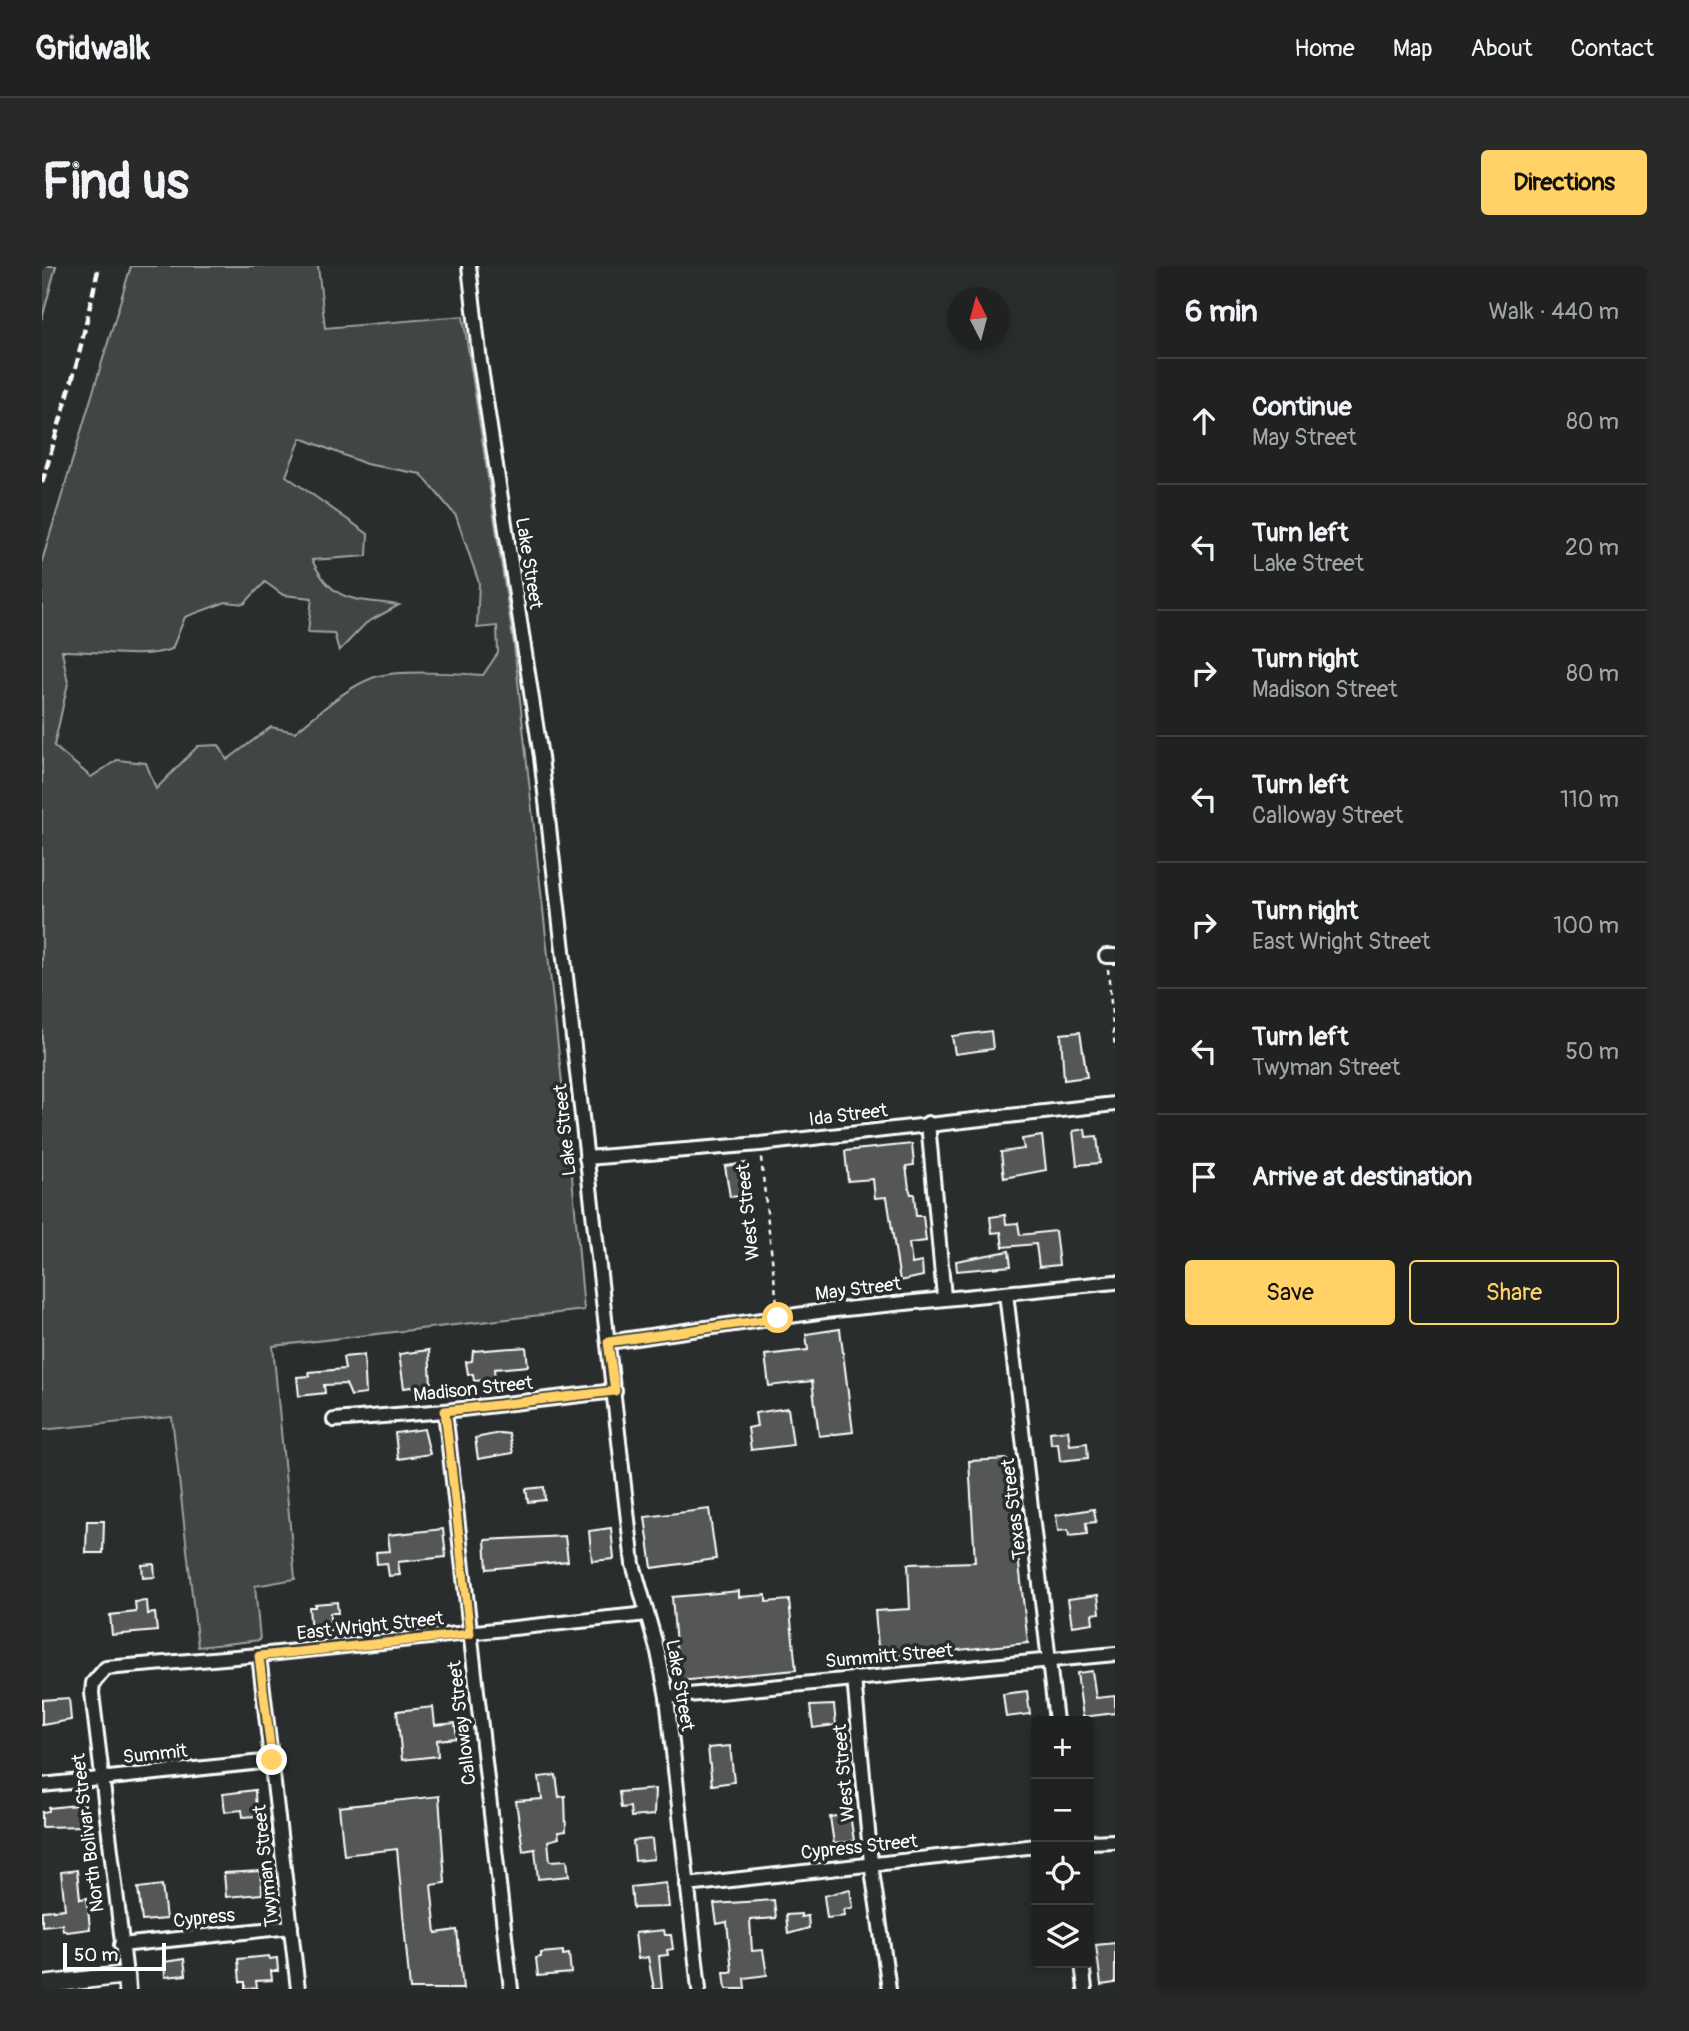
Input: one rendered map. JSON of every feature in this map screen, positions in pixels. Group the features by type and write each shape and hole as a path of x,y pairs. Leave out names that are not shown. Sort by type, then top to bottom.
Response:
{"street":[{"name":"Lake Street","path":"468,266 480,362 541,757 633,1564 667,1697 699,1989"},
{"name":"Ida Street","path":"586,1158 760,1144 1115,1104"},
{"path":"928,1124 944,1297"},
{"name":"May Street","path":"608,1342 944,1297 1115,1282"},
{"name":"Texas Street","path":"1006,1293 1055,1716"},
{"name":"Madison Street","path":"334,1420 445,1411 615,1391"},
{"name":"Calloway Street","path":"445,1411 511,1989"},
{"name":"East Wright Street","path":"99,1674 118,1666 259,1656 647,1614"},
{"name":"Summitt Street","path":"667,1697 1115,1654"},
{"name":"Twyman Street","path":"259,1656 298,1989"},
{"name":"North Bolivar Street","path":"99,1674 93,1683 92,1693 127,1982"},
{"name":"West Street","path":"854,1678 871,1863 889,1989"},
{"name":"Summit","path":"42,1785 272,1760"},
{"path":"1094,1842 1115,1841"},
{"name":"Cypress Street","path":"687,1885 1031,1847"},
{"name":"Cypress","path":"121,1945 291,1927"},
{"path":"1083,1968 1085,1989"},
{"path":"42,1985 127,1982"}],"path":[{"path":"1111,956 1115,1049"},
{"name":"West Street","path":"760,1144 778,1318"}],"shaded area":[{"path":"42,266 56,266 42,319"},
{"path":"131,266 318,266 325,328 463,316 514,645 571,1165 584,1310 273,1346 295,1579 255,1586 260,1640 198,1647 172,1417 42,1430 42,561","holes":["301,438 366,464 421,474 456,516 479,583 477,628 497,626 498,653 483,675 412,673 375,677 343,694 295,732 271,727 227,760 219,745 198,746 156,789 146,763 117,760 91,777 54,746 68,683 62,651 147,654 172,649 185,617 226,602 244,604 265,582 283,595 312,598 308,632 334,633 339,651 366,623 399,605 347,597 337,592 320,575 312,560 367,556 368,534 286,476"]}],"building":[{"path":"991,1031 993,1049 955,1054 952,1036"},
{"path":"1080,1032 1087,1077 1064,1080 1061,1034"},
{"path":"1085,1129 1086,1137 1097,1136 1100,1163 1077,1165 1073,1131"},
{"path":"1042,1136 1046,1170 1004,1178 1001,1152 1024,1149 1022,1139"},
{"path":"912,1144 914,1165 906,1166 909,1188 911,1194 914,1194 916,1216 923,1216 926,1241 909,1243 912,1264 922,1262 923,1276 900,1281 887,1197 875,1198 873,1179 848,1181 845,1151"},
{"path":"746,1163 750,1195 730,1197 725,1166"},
{"path":"1005,1215 1006,1224 1018,1223 1020,1235 1055,1231 1059,1265 1039,1267 1036,1244 1003,1247 1001,1232 992,1233 990,1217"},
{"path":"1009,1251 1011,1266 957,1271 956,1261"},
{"path":"840,1329 853,1432 819,1436 812,1381 769,1386 765,1355 808,1350 806,1334"},
{"path":"526,1347 528,1366 494,1369 495,1379 474,1381 473,1374 468,1374 466,1362 472,1361 473,1351"},
{"path":"429,1350 431,1384 404,1388 399,1354"},
{"path":"364,1355 366,1394 351,1396 346,1384 324,1385 325,1393 299,1396 297,1377 310,1376 309,1372 345,1369 343,1357"},
{"path":"788,1408 793,1445 751,1450 748,1428 757,1426 755,1413"},
{"path":"424,1429 430,1454 398,1459 395,1433"},
{"path":"1068,1430 1070,1445 1087,1443 1088,1458 1060,1461 1058,1443 1051,1444 1050,1432"},
{"path":"509,1434 513,1453 478,1459 475,1438"},
{"path":"1007,1459 1028,1643 879,1658 875,1611 910,1609 908,1564 975,1562 969,1461"},
{"path":"544,1487 545,1500 528,1502 526,1489"},
{"path":"709,1509 716,1559 652,1568 645,1517"},
{"path":"1094,1509 1096,1522 1086,1523 1087,1534 1069,1536 1068,1530 1058,1531 1056,1515"},
{"path":"87,1521 104,1521 103,1553 86,1553"},
{"path":"611,1528 614,1559 592,1561 589,1531"},
{"path":"443,1529 446,1557 398,1562 400,1575 389,1576 387,1563 377,1564 376,1552 390,1551 388,1535"},
{"path":"565,1536 568,1561 487,1569 485,1540"},
{"path":"154,1564 155,1577 143,1578 142,1565"},
{"path":"739,1591 739,1597 766,1595 766,1602 789,1600 796,1670 679,1681 672,1597"},
{"path":"1098,1595 1100,1613 1092,1614 1093,1623 1072,1626 1068,1599"},
{"path":"147,1601 148,1614 155,1613 157,1631 112,1635 110,1615 136,1612 135,1602"},
{"path":"337,1602 338,1613 330,1613 330,1632 311,1634 309,1607"},
{"path":"1092,1671 1096,1698 1115,1696 1115,1713 1083,1716 1077,1673"},
{"path":"1027,1691 1030,1714 1006,1717 1003,1694"},
{"path":"69,1698 71,1720 42,1725 42,1700"},
{"path":"834,1705 836,1725 813,1728 810,1706"},
{"path":"433,1707 435,1725 455,1723 457,1738 437,1740 438,1756 402,1760 397,1711"},
{"path":"730,1746 734,1782 712,1785 708,1748"},
{"path":"556,1775 559,1797 565,1796 566,1831 558,1832 559,1838 548,1841 550,1861 567,1860 569,1876 538,1879 535,1849 523,1851 516,1801 542,1799 539,1777"},
{"path":"655,1789 654,1815 631,1817 630,1807 621,1808 619,1792"},
{"path":"255,1790 256,1816 243,1817 242,1810 225,1812 223,1794"},
{"path":"439,1796 445,1883 431,1885 436,1933 457,1930 463,1989 410,1989 397,1849 344,1855 339,1807"},
{"path":"85,1804 85,1826 42,1827 42,1812 49,1811 49,1808"},
{"path":"850,1814 854,1841 834,1844 830,1817"},
{"path":"652,1839 654,1859 635,1861 633,1841"},
{"path":"77,1870 80,1899 87,1898 90,1929 67,1932 63,1930 62,1924 42,1926 42,1911 65,1909 61,1872"},
{"path":"261,1871 262,1894 226,1897 224,1873"},
{"path":"666,1883 669,1907 633,1908 631,1887"},
{"path":"162,1885 166,1919 142,1921 138,1888"},
{"path":"850,1889 853,1908 844,1909 845,1916 827,1918 824,1896"},
{"path":"774,1900 776,1918 750,1920 752,1951 763,1950 767,1975 744,1978 745,1989 726,1989 724,1972 732,1972 727,1922 717,1924 714,1904"},
{"path":"801,1914 801,1917 808,1916 809,1928 788,1934 786,1915"},
{"path":"664,1930 665,1935 671,1935 673,1949 667,1950 668,1955 659,1956 662,1989 654,1989 648,1957 638,1959 635,1933"},
{"path":"1115,1943 1115,1983 1101,1985 1096,1945"},
{"path":"563,1951 563,1955 569,1954 571,1973 538,1976 536,1958 541,1957 541,1953"},
{"path":"269,1956 270,1959 277,1958 278,1971 271,1971 272,1980 256,1981 257,1988 245,1989 245,1982 240,1982 238,1959"},
{"path":"184,1959 186,1975 165,1977 164,1962"}],"railway":[{"path":"42,483 77,363 99,266"}],"route":[{"path":"272,1760 259,1656 470,1634 445,1411 615,1391 608,1342 778,1318"}]}
